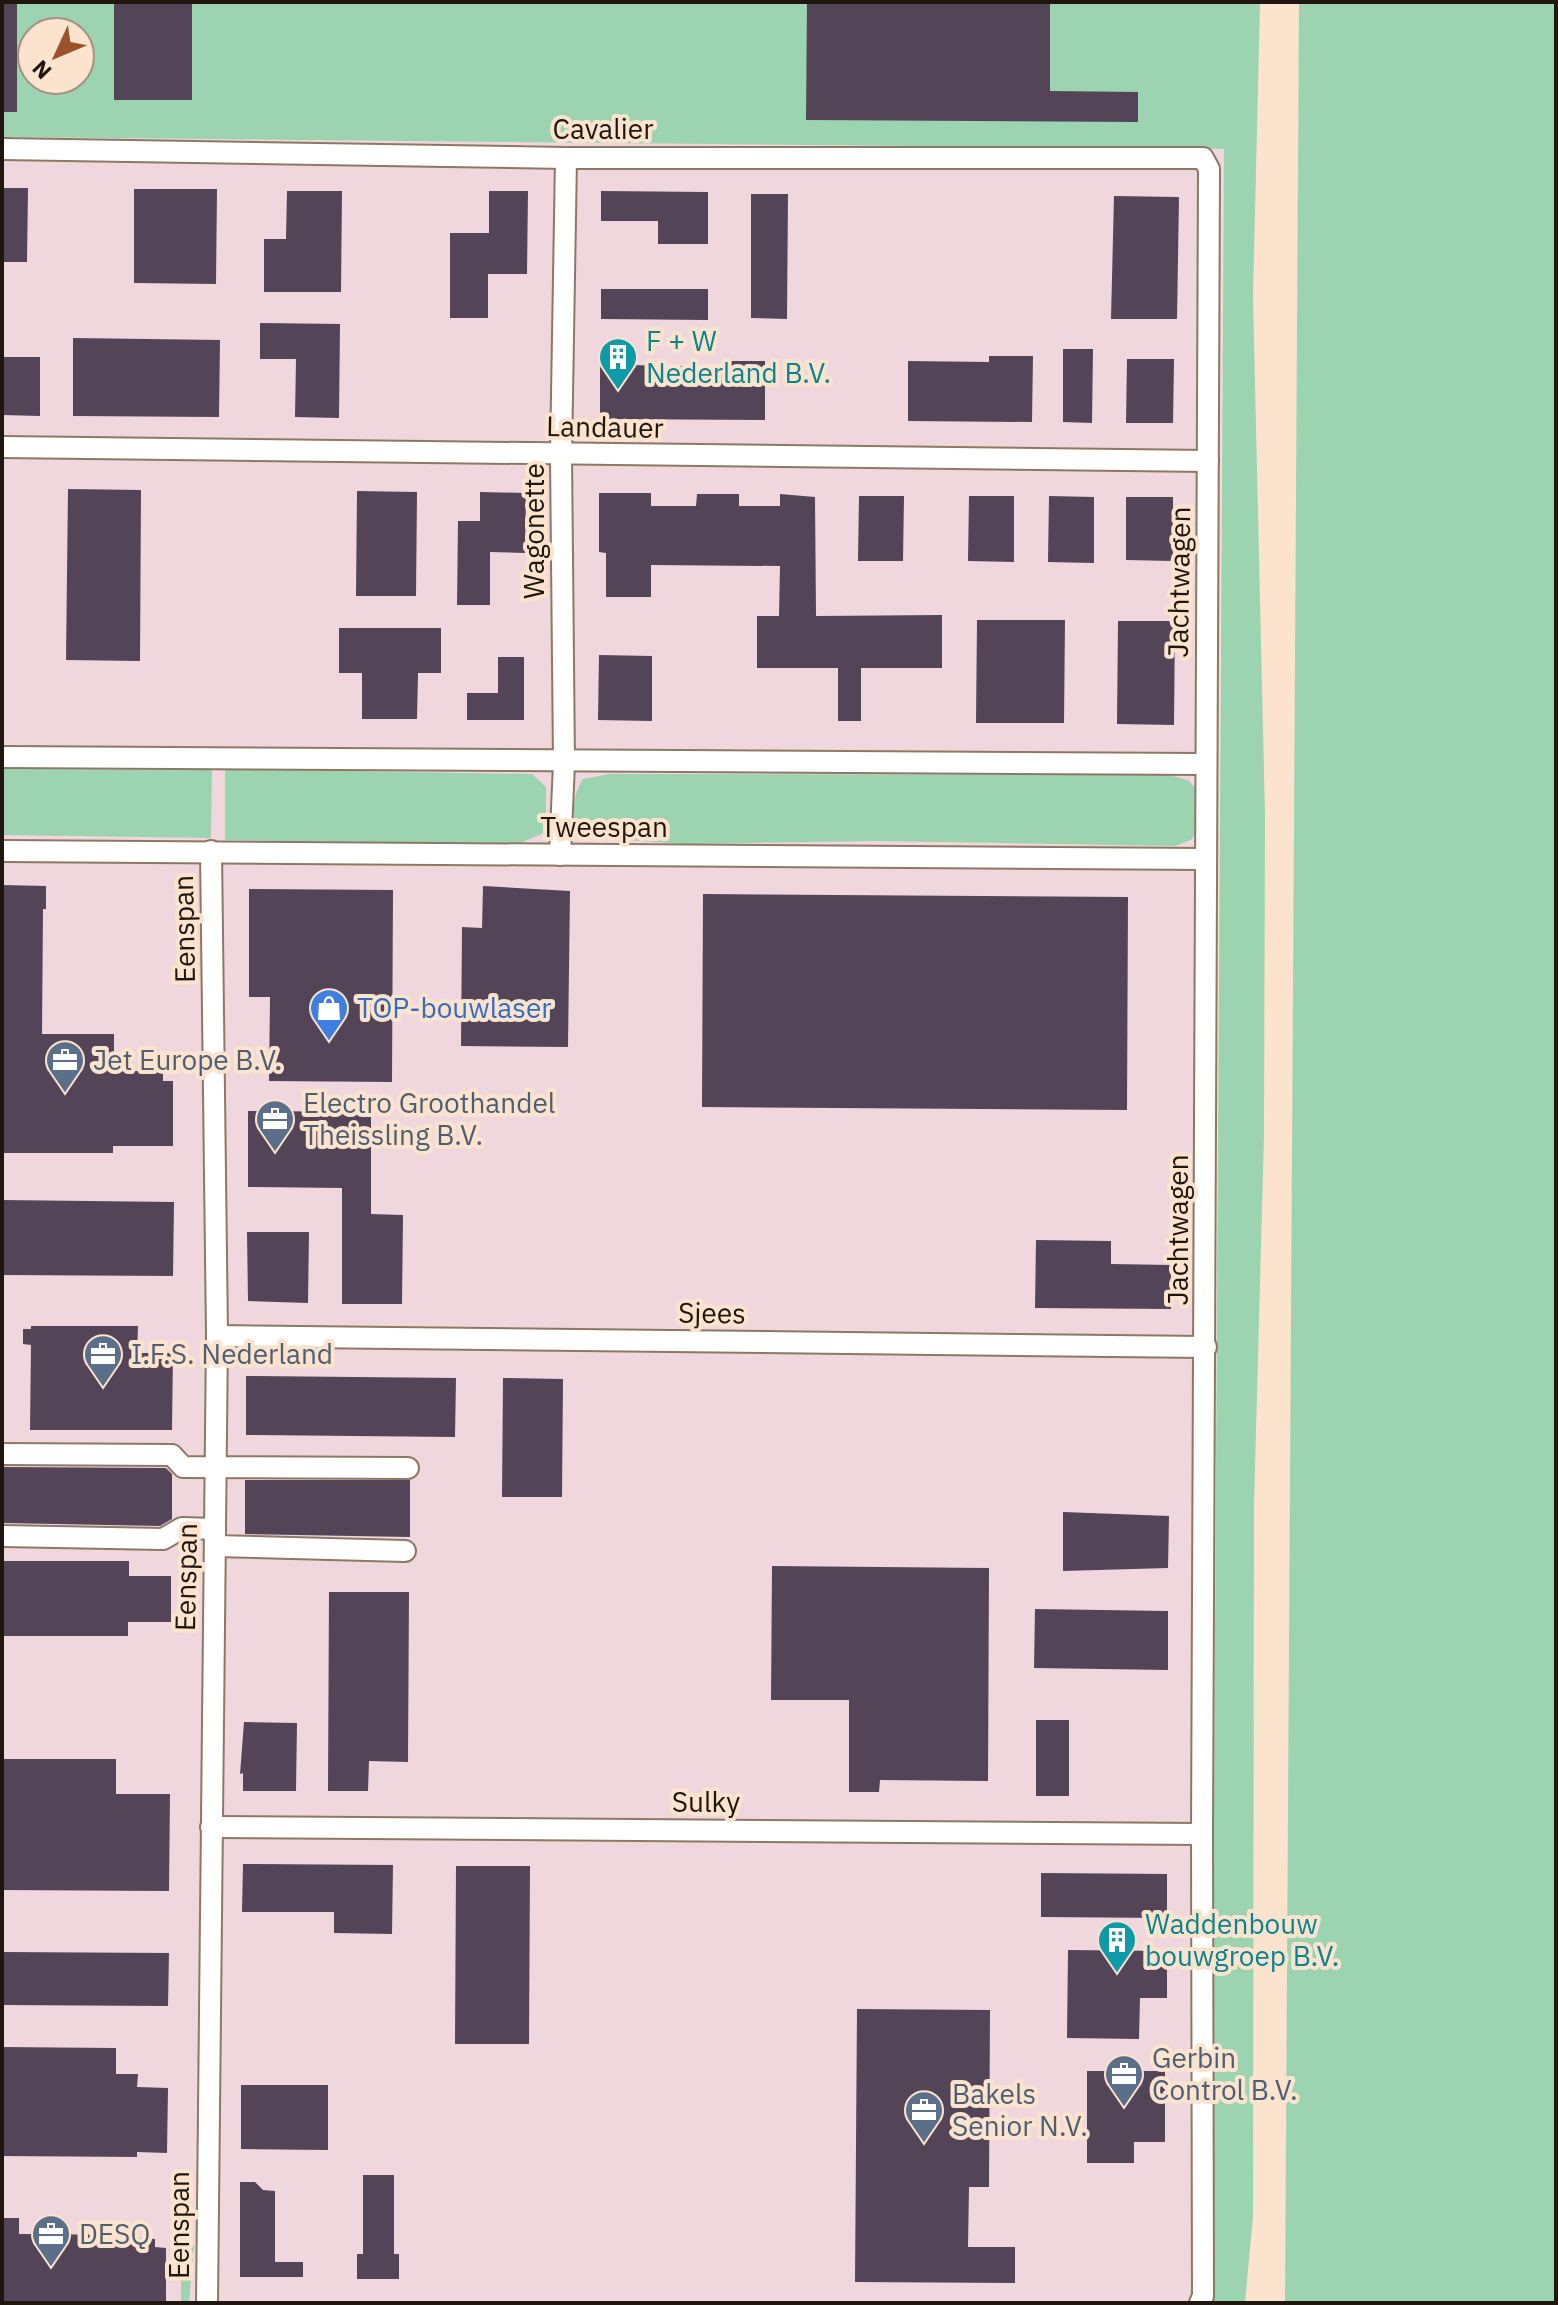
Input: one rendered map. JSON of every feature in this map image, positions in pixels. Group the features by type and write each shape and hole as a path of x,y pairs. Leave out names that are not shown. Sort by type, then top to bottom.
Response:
{"street":[{"name":"Cavalier","path":"2,149 566,158 1203,158"},
{"name":"Wagonette","path":"560,855 564,763 561,455 566,158"},
{"name":"Jachtwagen","path":"1200,2303 1203,2296 1209,169 1203,158"},
{"name":"Landauer","path":"2,447 1208,461"},
{"path":"2,757 564,763 1205,764"},
{"name":"Tweespan","path":"2,851 1206,859"},
{"name":"Eenspan","path":"207,2303 217,1336 211,851"},
{"name":"Sjees","path":"217,1336 1206,1347"},
{"path":"2,1454 172,1455 183,1467 408,1468"},
{"path":"2,1536 163,1539 182,1528 215,1538 405,1551"},
{"name":"Sulky","path":"211,1827 1202,1834"}],"shaded area":[{"path":"2,137 1224,148 1211,1833 1212,2303 2,2303"}],"green space":[{"path":"2,2 1260,2 1253,297 1265,816 1264,1134 1254,1505 1253,2216 1245,2303 1211,2303 1224,149 2,137"},
{"path":"1299,2 1556,2 1556,2303 1285,2303"},
{"path":"2,769 212,770 211,838 2,835"},
{"path":"225,769 532,774 546,787 546,832 518,844 225,840"},
{"path":"609,774 1169,775 1188,780 1198,791 1196,832 1191,840 1175,846 876,841 686,844 578,837 573,816 580,785 583,779"},
{"path":"181,2231 194,2245 189,2303 181,2303"}],"building":[{"path":"2,2 17,2 17,112 2,112"},
{"path":"114,2 192,2 192,100 114,100"},
{"path":"807,2 1050,2 1050,91 1138,92 1138,122 806,120"},
{"path":"2,188 28,188 27,262 2,262"},
{"path":"134,189 217,189 216,284 134,283"},
{"path":"287,191 342,191 341,292 264,292 264,239 286,239"},
{"path":"489,191 528,191 527,274 488,274 488,318 450,318 450,233 489,233"},
{"path":"601,191 708,192 708,244 658,244 658,221 601,221"},
{"path":"751,194 788,194 787,319 751,318"},
{"path":"1114,196 1179,197 1177,319 1111,319"},
{"path":"601,289 708,289 708,320 601,319"},
{"path":"260,323 340,324 339,418 295,417 296,359 260,359"},
{"path":"73,338 220,340 219,417 73,416"},
{"path":"1063,349 1093,349 1092,423 1063,422"},
{"path":"989,356 1033,356 1032,422 908,421 908,361 989,362"},
{"path":"2,357 40,357 40,416 2,415"},
{"path":"1127,359 1174,359 1173,423 1126,423"},
{"path":"730,361 765,361 765,420 600,419 600,364 730,368"},
{"path":"68,489 141,490 140,661 66,660"},
{"path":"357,491 417,492 416,596 356,596"},
{"path":"480,492 526,493 525,553 490,552 490,605 457,605 458,521 480,521"},
{"path":"599,493 651,493 651,506 696,506 697,494 739,494 739,506 780,506 780,494 815,497 816,616 942,615 942,668 861,668 861,721 838,721 838,668 757,668 757,616 779,616 780,566 651,565 651,597 606,597 606,553 599,552"},
{"path":"859,496 904,496 903,561 858,561"},
{"path":"969,496 1014,496 1014,562 968,561"},
{"path":"1049,496 1094,497 1094,563 1048,562"},
{"path":"1126,497 1173,497 1173,561 1126,560"},
{"path":"977,620 1065,620 1064,723 976,723"},
{"path":"1118,621 1175,621 1174,725 1117,724"},
{"path":"339,628 441,628 441,673 418,673 417,719 362,719 362,673 339,673"},
{"path":"599,655 652,656 652,721 598,720"},
{"path":"498,657 524,657 524,720 467,720 467,693 498,693"},
{"path":"2,885 46,886 42,1034 114,1034 114,1071 163,1071 163,1081 173,1081 173,1146 113,1146 113,1153 2,1153"},
{"path":"483,886 570,891 568,1047 461,1046 462,927 482,928"},
{"path":"249,889 393,890 392,1082 269,1081 270,997 249,997"},
{"path":"703,894 1128,897 1127,1110 702,1107"},
{"path":"248,1111 371,1112 371,1214 403,1215 402,1304 342,1304 342,1188 248,1187"},
{"path":"2,1200 174,1202 173,1276 2,1275"},
{"path":"247,1232 309,1232 308,1303 248,1301"},
{"path":"1036,1240 1111,1241 1111,1264 1171,1265 1171,1309 1035,1308"},
{"path":"31,1326 138,1326 137,1353 173,1353 172,1430 30,1430 31,1345 23,1344 23,1329 31,1329"},
{"path":"246,1376 456,1378 455,1437 246,1435"},
{"path":"503,1378 563,1379 562,1497 502,1497"},
{"path":"2,1467 166,1468 172,1474 172,1519 160,1526 2,1523"},
{"path":"245,1480 410,1480 410,1537 245,1534"},
{"path":"1063,1512 1169,1516 1168,1568 1063,1571"},
{"path":"2,1561 129,1561 129,1576 171,1576 171,1622 128,1622 128,1636 2,1636"},
{"path":"772,1566 989,1568 988,1781 880,1780 879,1792 849,1792 849,1700 771,1700"},
{"path":"329,1592 409,1592 408,1762 369,1761 368,1791 328,1791"},
{"path":"1035,1609 1168,1611 1168,1670 1034,1668"},
{"path":"1036,1720 1069,1720 1069,1796 1036,1796"},
{"path":"244,1722 297,1723 296,1791 243,1791 243,1773 240,1774"},
{"path":"2,1759 116,1759 116,1794 170,1794 169,1891 2,1890"},
{"path":"243,1864 393,1865 392,1934 334,1933 334,1912 242,1912"},
{"path":"456,1866 530,1866 529,2044 455,2044"},
{"path":"1041,1873 1167,1874 1167,1918 1041,1917"},
{"name":"Waddenbouw bouwgroep B.V.","path":"1068,1950 1167,1951 1167,1998 1140,1998 1139,2039 1067,2038"},
{"path":"2,1952 169,1953 168,2006 2,2005"},
{"path":"857,2009 990,2010 989,2187 969,2187 968,2247 1015,2247 1015,2283 855,2282"},
{"path":"2,2047 116,2048 116,2074 138,2074 137,2087 168,2088 167,2153 137,2152 137,2157 2,2156"},
{"path":"1087,2071 1165,2071 1165,2142 1134,2142 1134,2163 1087,2163"},
{"path":"241,2085 328,2085 328,2150 241,2149"},
{"path":"363,2175 394,2175 394,2254 399,2254 399,2279 357,2279 357,2254 363,2254"},
{"path":"240,2182 255,2182 263,2190 275,2191 275,2262 303,2262 303,2277 240,2277"},
{"path":"2,2218 19,2218 19,2234 137,2235 137,2238 155,2239 155,2247 166,2248 166,2303 2,2303"}],"place":[{"name":"F + W Nederland B.V.","path":"618,391"},
{"name":"TOP-bouwlaser","path":"329,1042"},
{"name":"Jet Europe B.V.","path":"65,1094"},
{"name":"Electro Groothandel Theissling B.V.","path":"275,1153"},
{"name":"I.F.S. Nederland","path":"103,1388"},
{"name":"Waddenbouw bouwgroep B.V.","path":"1117,1974"},
{"name":"Gerbin Control B.V.","path":"1124,2108"},
{"name":"Bakels Senior N.V.","path":"924,2144"},
{"name":"DESQ","path":"51,2268"}]}
